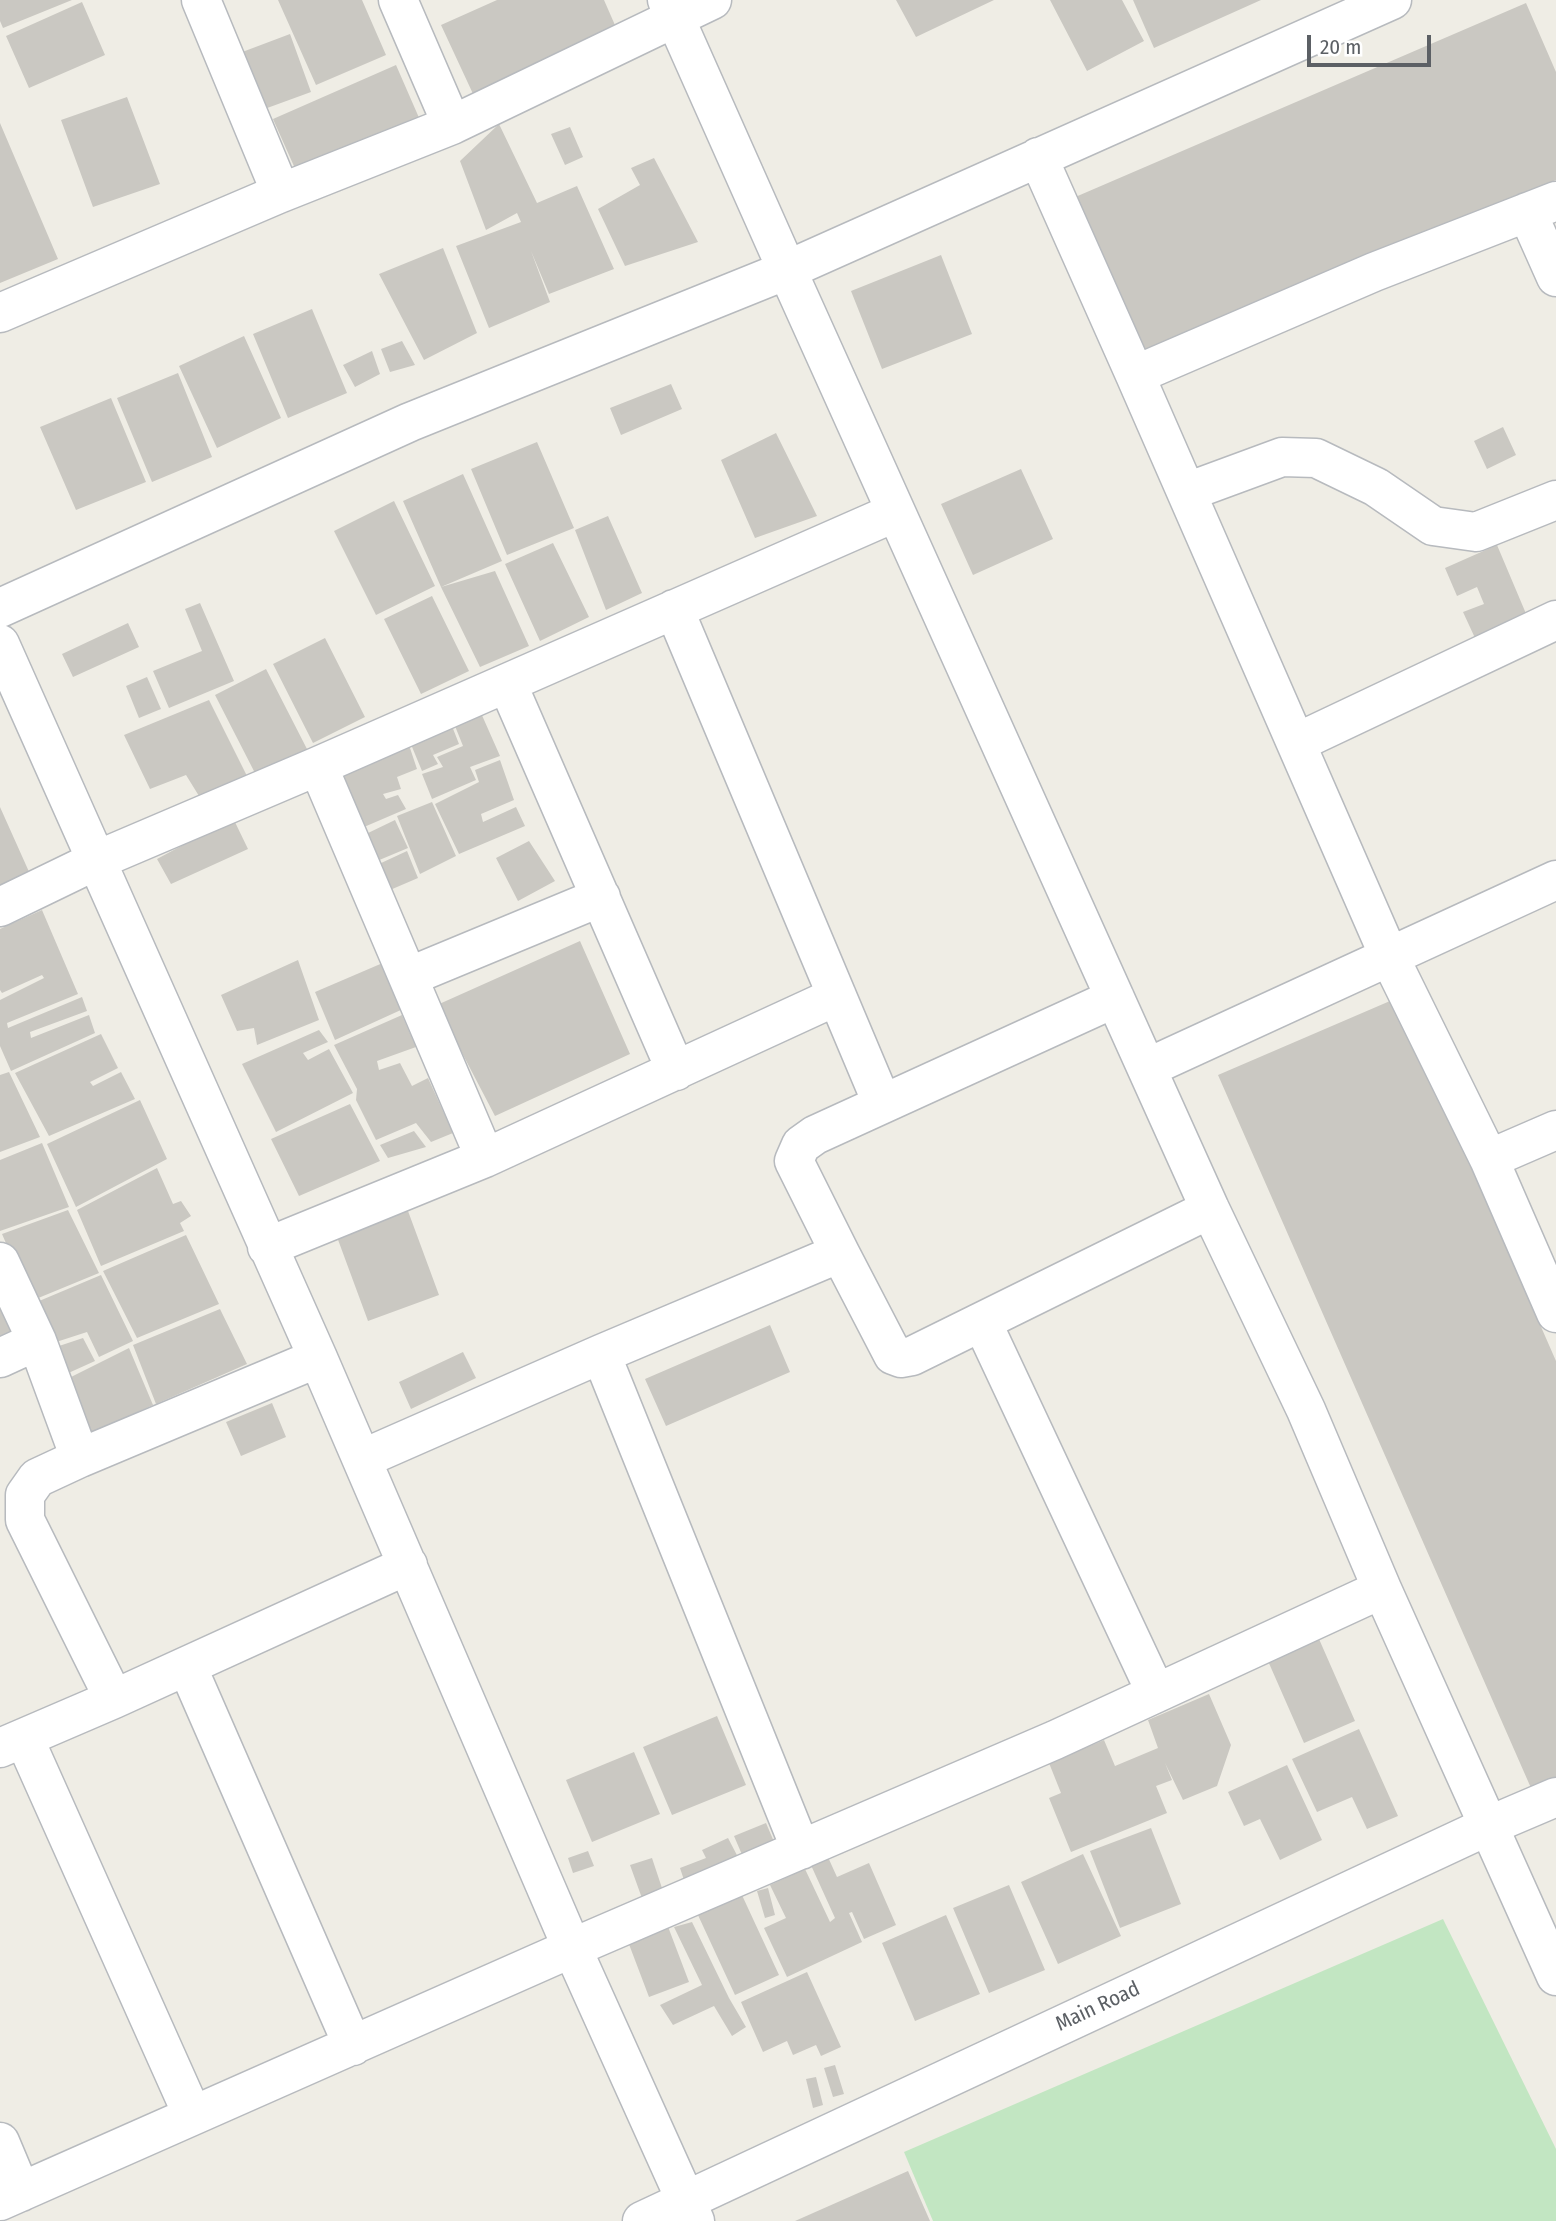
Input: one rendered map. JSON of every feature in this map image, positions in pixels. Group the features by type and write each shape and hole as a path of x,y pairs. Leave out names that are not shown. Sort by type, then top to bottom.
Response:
{"street":[{"path":"201,0 281,193"},
{"path":"398,0 452,125"},
{"path":"0,313 281,193 452,125 671,8 712,0"},
{"path":"0,608 410,422 787,270 1392,0"},
{"path":"671,8 1210,1209 1306,1410 1382,1589 1556,1976"},
{"path":"1038,158 1389,956 1489,1159 1556,1313"},
{"path":"1135,375 1374,272 1541,207 1556,278"},
{"path":"1187,492 1282,457 1316,457 1376,487 1433,526 1476,532 1556,500"},
{"path":"0,906 95,861 896,512"},
{"path":"674,609 883,1104"},
{"path":"1296,743 1556,620"},
{"path":"0,644 318,1358 572,1948 691,2211"},
{"path":"507,683 676,1071"},
{"path":"318,766 485,1158"},
{"path":"1147,1068 1556,880"},
{"path":"408,977 601,897"},
{"path":"267,1247 485,1158 837,996"},
{"path":"1115,998 815,1135 801,1145 794,1161 892,1355 901,1358 912,1356 1210,1209"},
{"path":"1489,1159 1556,1130"},
{"path":"362,1459 840,1253"},
{"path":"0,1262 37,1340 80,1458"},
{"path":"982,1322 1156,1693"},
{"path":"0,1358 37,1340"},
{"path":"601,1354 801,1850"},
{"path":"114,1699 25,1520 26,1495 37,1478 318,1358"},
{"path":"192,2114 12,1743 408,1565"},
{"path":"0,2142 10,2196 572,1948 1055,1740 1382,1589"},
{"path":"187,1666 353,2046"},
{"name":"Main Road","path":"642,2221 691,2211 1488,1826 1556,1797"}],"green space":[{"path":"1443,1919 1556,2149 1556,2221 933,2221 904,2152"}],"building":[{"path":"0,0 72,0 3,28 0,21"},
{"path":"278,0 362,0 386,55 316,85"},
{"path":"497,0 604,0 618,32 474,96 441,25"},
{"path":"896,0 994,0 916,37"},
{"path":"1050,0 1122,0 1144,41 1087,71"},
{"path":"1133,0 1261,0 1154,48"},
{"path":"82,2 105,55 29,88 6,36"},
{"path":"1526,3 1556,72 1556,180 1143,358 1073,198"},
{"path":"290,34 311,92 259,111 237,54"},
{"path":"396,65 420,120 297,173 273,119"},
{"path":"127,97 160,184 93,207 61,120"},
{"path":"0,123 58,259 0,283"},
{"path":"499,124 537,203 577,186 614,269 549,294 531,251 550,302 489,328 456,246 521,222 517,213 486,230 460,161"},
{"path":"570,127 583,157 565,165 551,134"},
{"path":"654,158 698,242 625,266 598,209 640,185 631,168"},
{"path":"443,248 477,333 424,360 379,274"},
{"path":"941,255 972,334 882,369 851,291"},
{"path":"312,309 347,393 288,418 253,334"},
{"path":"244,336 281,418 217,448 179,366"},
{"path":"402,341 415,365 390,372 381,349"},
{"path":"372,351 380,374 355,387 343,365"},
{"path":"178,373 212,457 152,482 117,398"},
{"path":"671,384 682,409 621,435 610,408"},
{"path":"111,398 146,482 76,510 40,427"},
{"path":"1503,427 1516,455 1487,469 1474,441"},
{"path":"776,433 817,516 755,538 721,460"},
{"path":"537,442 574,528 507,555 471,469"},
{"path":"1021,469 1053,539 973,575 941,504"},
{"path":"463,474 502,561 441,587 403,501"},
{"path":"394,501 435,586 376,615 334,531"},
{"path":"608,516 642,593 606,610 575,530"},
{"path":"553,543 589,617 540,641 505,564"},
{"path":"1497,545 1527,616 1475,638 1463,612 1484,604 1477,587 1457,596 1445,568"},
{"path":"495,571 529,646 480,667 441,587"},
{"path":"432,596 469,671 421,694 384,619"},
{"path":"200,603 234,681 169,708 153,671 202,651 185,609"},
{"path":"128,623 139,647 73,677 62,654"},
{"path":"325,638 365,717 313,743 273,664"},
{"path":"266,669 307,749 256,775 215,695"},
{"path":"147,677 161,709 139,718 126,686"},
{"path":"209,700 247,776 199,796 186,775 150,789 124,735"},
{"path":"477,704 500,756 470,767 476,780 432,799 422,774 443,767 437,757 463,746 451,716"},
{"path":"452,726 459,744 433,755 438,764 422,771 410,742"},
{"path":"408,742 417,769 397,777 401,789 383,794 386,799 398,795 406,809 364,827 341,776"},
{"path":"500,760 514,800 481,814 483,822 516,807 525,826 459,854 435,804 479,782 475,770"},
{"path":"432,802 456,856 420,874 397,816"},
{"path":"0,807 30,874 0,887"},
{"path":"233,818 248,849 171,884 157,859"},
{"path":"395,820 408,848 377,861 366,834"},
{"path":"529,841 555,881 518,901 496,858"},
{"path":"407,851 418,878 390,890 379,864"},
{"path":"42,910 78,994 7,1023 8,1028 82,997 87,1011 30,1032 31,1038 89,1015 95,1033 11,1071 0,1046 0,1000 44,978 42,975 2,993 0,929"},
{"path":"580,941 630,1054 495,1116 437,1005"},
{"path":"298,960 319,1020 257,1045 254,1028 237,1031 221,995"},
{"path":"385,962 403,1009 335,1040 315,992"},
{"path":"1397,998 1556,1361 1556,1778 1531,1788 1218,1075"},
{"path":"402,1015 416,1047 377,1061 379,1070 400,1063 412,1086 428,1078 453,1133 431,1142 416,1123 376,1140 356,1100 357,1089 334,1045"},
{"path":"319,1030 328,1042 303,1053 308,1060 329,1049 353,1093 276,1132 242,1064"},
{"path":"101,1034 118,1068 90,1082 93,1086 121,1072 135,1099 49,1136 15,1073"},
{"path":"9,1072 40,1137 0,1152 0,1075"},
{"path":"140,1100 167,1159 76,1207 47,1144"},
{"path":"350,1104 380,1161 299,1196 271,1139"},
{"path":"414,1131 426,1147 388,1158 380,1145"},
{"path":"42,1143 69,1207 0,1231 0,1160"},
{"path":"157,1168 173,1204 181,1201 191,1216 180,1223 184,1231 101,1266 77,1210"},
{"path":"68,1210 99,1273 31,1301 2,1234"},
{"path":"408,1211 439,1295 368,1321 337,1237"},
{"path":"186,1235 219,1304 137,1338 103,1271"},
{"path":"101,1275 133,1341 99,1357 87,1332 50,1344 32,1304"},
{"path":"0,1297 15,1331 0,1338"},
{"path":"220,1309 247,1364 156,1404 133,1345"},
{"path":"770,1325 790,1372 666,1426 645,1379"},
{"path":"83,1338 95,1361 64,1375 53,1348"},
{"path":"129,1348 153,1405 82,1438 63,1381"},
{"path":"463,1352 476,1378 411,1409 399,1382"},
{"path":"272,1403 286,1437 241,1456 226,1422"},
{"path":"1319,1639 1355,1721 1304,1743 1268,1661"},
{"path":"1209,1694 1231,1745 1217,1786 1183,1800 1165,1763 1172,1780 1156,1786 1167,1813 1071,1852 1049,1798 1061,1793 1049,1763 1104,1740 1115,1766 1158,1748 1148,1720"},
{"path":"717,1716 746,1785 672,1815 643,1747"},
{"path":"1359,1729 1398,1816 1367,1829 1352,1797 1317,1812 1292,1759"},
{"path":"634,1752 660,1814 592,1842 566,1780"},
{"path":"1287,1765 1322,1840 1280,1860 1260,1819 1244,1826 1228,1792"},
{"path":"766,1823 775,1844 743,1857 734,1836"},
{"path":"1151,1828 1181,1904 1120,1928 1090,1851"},
{"path":"728,1838 739,1859 684,1880 680,1868 706,1858 702,1850"},
{"path":"588,1851 594,1866 573,1873 568,1858"},
{"path":"1083,1854 1121,1936 1058,1964 1021,1882"},
{"path":"827,1855 837,1877 869,1863 896,1925 864,1939 852,1912 849,1913 862,1942 787,1977 764,1928 786,1918 770,1885 805,1869 830,1922 835,1918 810,1863"},
{"path":"652,1858 664,1894 643,1901 630,1865"},
{"path":"1009,1885 1045,1970 989,1993 953,1908"},
{"path":"768,1888 775,1915 765,1918 757,1891"},
{"path":"741,1893 779,1975 735,1995 697,1913"},
{"path":"946,1915 980,1994 915,2021 882,1943"},
{"path":"692,1922 746,2027 732,2036 714,2006 673,2025 660,2005 702,1985 674,1927"},
{"path":"667,1924 689,1982 649,1997 627,1939"},
{"path":"807,1972 841,2047 821,2056 816,2045 793,2055 787,2041 763,2052 741,2002"},
{"path":"835,2065 844,2094 833,2097 824,2068"},
{"path":"816,2077 823,2105 813,2108 806,2079"},
{"path":"908,2171 930,2221 795,2221"}]}
